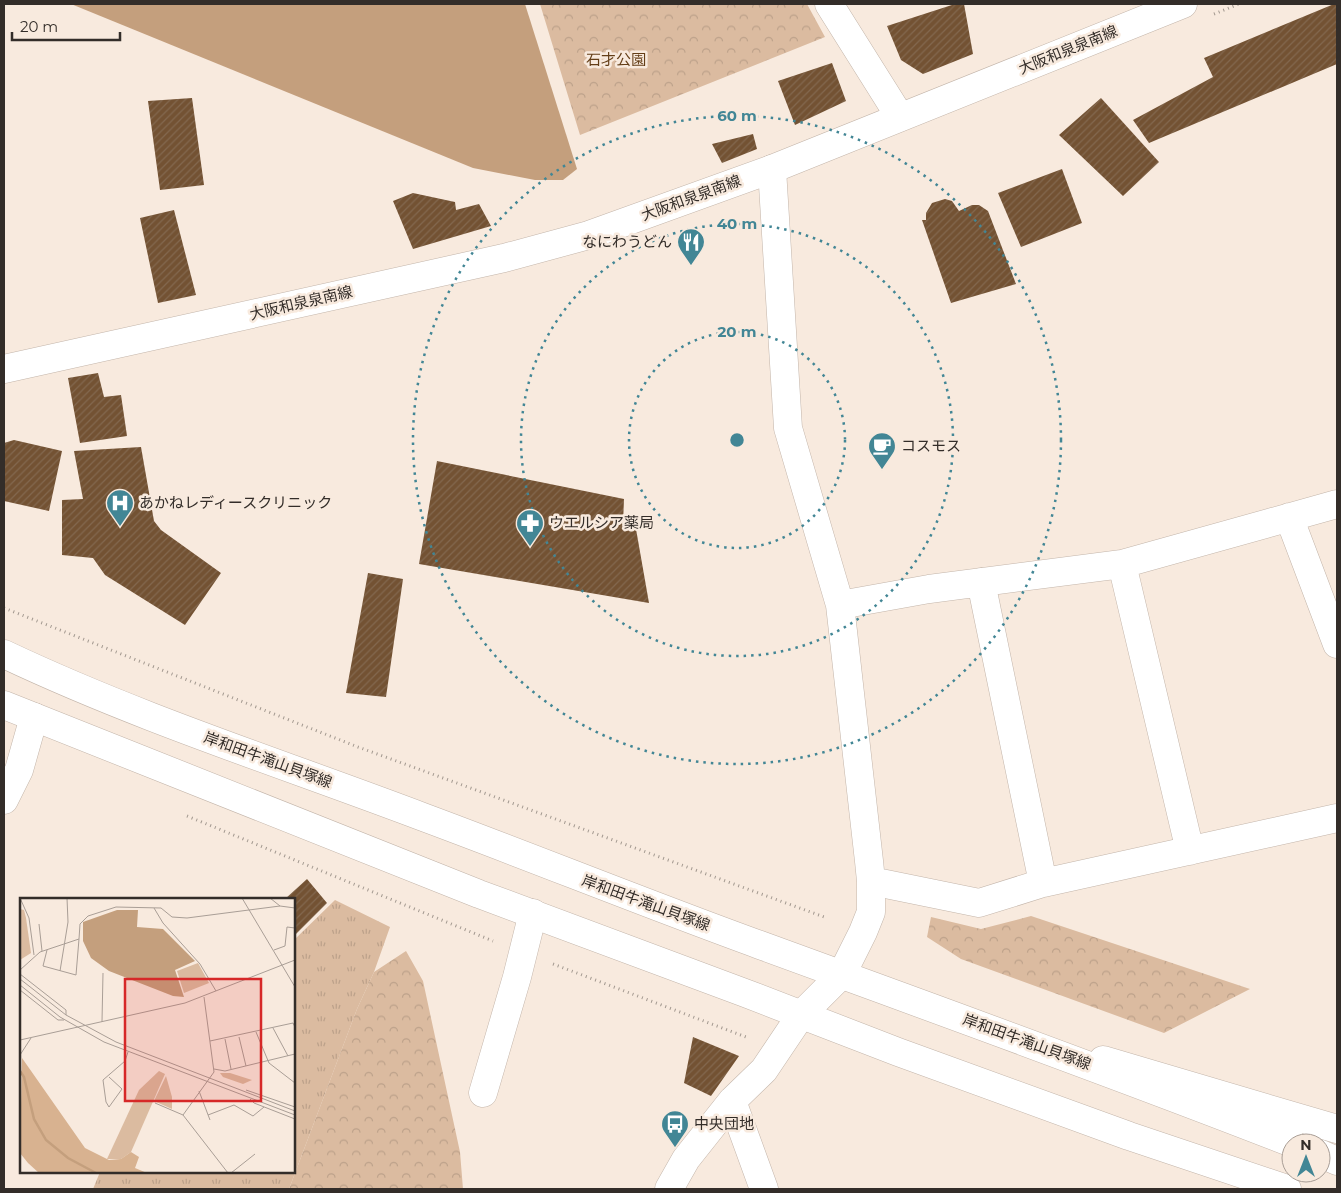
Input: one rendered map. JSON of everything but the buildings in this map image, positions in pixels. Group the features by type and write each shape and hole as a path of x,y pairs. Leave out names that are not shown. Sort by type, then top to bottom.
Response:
{"main road":[{"path":"829,4 900,117"},
{"name":"大阪和泉泉南線","path":"4,369 504,258 589,235 772,170 1183,4"},
{"path":"669,1189 686,1159 732,1101 764,1070 801,1015 842,974 871,912 871,881 840,605 788,428 772,170"},
{"path":"840,605 929,589 1122,564 1337,504"},
{"path":"1289,517 1337,644"},
{"path":"1122,564 1190,851"},
{"path":"980,582 1043,883"},
{"name":"岸和田牛滝山貝塚線","path":"4,654 63,682 216,741 424,817 578,877 1147,1086 1281,1139"},
{"path":"4,705 479,894 898,1052 1129,1136 1240,1180 1287,1189"},
{"path":"4,800 19,770 34,717"},
{"path":"871,881 979,903 1043,883 1337,818"},
{"path":"483,1092 533,913"},
{"path":"982,1026 1137,1069 1337,1129"},
{"path":"732,1101 764,1189"}],"path":[{"path":"4,608 358,747 827,918"},
{"path":"181,813 523,953 746,1037"}],"green space":[{"name":"石才公園","path":"540,4 807,4 825,37 580,135"},
{"path":"335,900 390,927 289,1189 93,1189 100,1173 295,1173 295,939"},
{"path":"1031,916 1250,989 1164,1033 961,959 927,937 931,917 981,929"},
{"path":"406,951 423,981 460,1152 463,1189 289,1189 357,1009 374,972"}],"shaded area":[{"path":"71,4 525,4 577,169 563,180 535,180 473,168"}],"place":[{"name":"なにわうどん","path":"691,266"},
{"name":"コスモス","path":"882,470"},
{"name":"あかねレディースクリニック","path":"120,527"},
{"name":"ウエルシア薬局","path":"530,547"},
{"name":"中央団地","path":"675,1148"}]}
